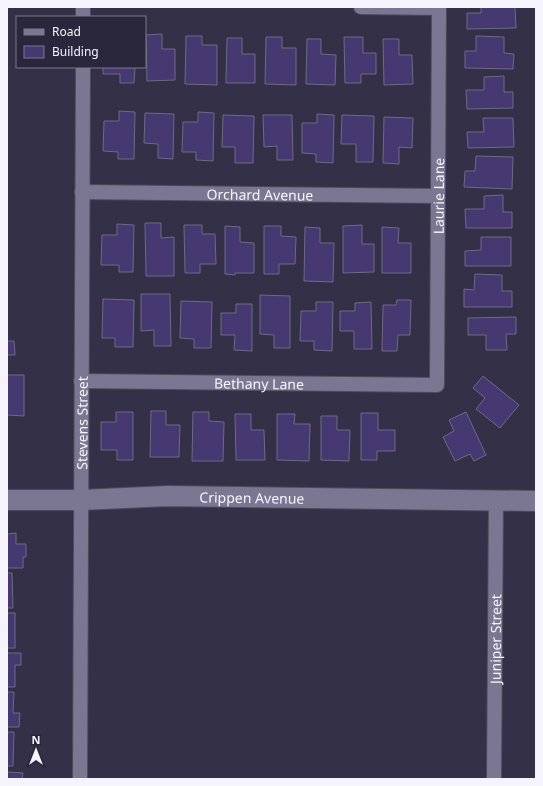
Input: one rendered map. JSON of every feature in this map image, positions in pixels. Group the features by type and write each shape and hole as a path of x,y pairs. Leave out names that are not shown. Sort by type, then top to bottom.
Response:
{"main road":[{"name":"Crippen Avenue","path":"7,500 81,500 168,496 536,501"}],"street":[{"path":"360,7 439,8"},
{"name":"Laurie Lane","path":"437,385 439,8"},
{"name":"Stevens Street","path":"80,779 83,68"},
{"name":"Orchard Avenue","path":"82,192 438,196"},
{"name":"Bethany Lane","path":"81,381 437,385"},
{"name":"Juniper Street","path":"494,779 496,500"}],"building":[{"path":"481,7 515,7 516,28 467,29 467,13 481,13"},
{"path":"162,34 162,49 175,49 175,80 147,81 146,35"},
{"path":"186,36 202,36 202,45 217,45 217,85 185,84"},
{"path":"476,36 504,37 504,53 514,54 513,69 465,68 465,51 476,51"},
{"path":"266,37 282,37 282,48 296,48 296,85 265,84"},
{"path":"344,37 363,37 363,53 376,53 376,74 361,74 361,83 345,83"},
{"path":"227,38 242,38 242,54 255,54 255,83 226,83"},
{"path":"307,39 321,39 321,54 336,55 335,85 306,84"},
{"path":"383,39 399,39 399,55 412,55 413,84 384,85"},
{"path":"103,68 135,68 134,83 120,83 120,74 103,74"},
{"path":"504,76 504,92 513,92 513,108 467,109 466,90 484,90 484,77"},
{"path":"119,111 135,112 134,159 118,159 118,152 103,151 104,121 119,121"},
{"path":"198,112 214,113 213,161 196,160 196,152 182,152 183,122 198,122"},
{"path":"145,113 174,114 173,159 158,158 158,144 144,143"},
{"path":"317,114 334,115 333,163 316,162 316,154 302,153 302,123 317,123"},
{"path":"223,115 254,116 253,163 235,163 235,147 222,147"},
{"path":"263,115 292,115 293,160 277,160 277,146 264,147"},
{"path":"342,115 374,116 373,162 356,162 356,144 341,144"},
{"path":"384,117 413,118 412,148 399,147 399,164 383,163"},
{"path":"483,118 513,118 514,147 468,148 467,132 484,132"},
{"path":"476,156 513,157 512,189 464,187 465,171 475,171"},
{"path":"503,195 503,212 512,212 512,228 466,228 465,209 484,209 484,196"},
{"path":"145,223 161,223 161,238 174,237 174,276 146,276"},
{"path":"117,224 134,225 133,272 119,272 119,265 101,265 102,235 117,235"},
{"path":"184,225 202,225 202,234 215,234 216,264 200,264 200,273 185,273"},
{"path":"362,225 362,244 374,244 374,272 343,273 343,226"},
{"path":"225,226 240,227 240,242 254,243 254,273 235,273 235,275 225,274"},
{"path":"264,226 281,226 281,236 296,237 295,264 279,264 279,274 264,274"},
{"path":"305,227 320,228 320,243 334,243 333,282 304,281"},
{"path":"382,227 399,228 398,243 411,243 411,273 382,273"},
{"path":"481,237 511,237 511,266 465,266 465,251 481,250"},
{"path":"475,274 502,275 502,291 512,291 512,307 464,307 464,289 474,290"},
{"path":"141,294 170,294 171,346 154,346 154,330 141,331"},
{"path":"260,295 290,296 290,348 274,348 274,335 260,334"},
{"path":"103,299 134,300 133,347 115,347 115,338 102,338"},
{"path":"397,300 411,300 410,335 398,335 397,351 382,351 383,305 396,305"},
{"path":"181,301 212,302 211,348 194,348 194,339 180,338"},
{"path":"316,302 333,302 332,351 314,350 314,341 300,341 301,311 316,311"},
{"path":"371,302 372,349 354,349 354,331 340,331 340,311 355,311 355,303"},
{"path":"236,304 252,304 252,351 234,350 235,335 221,335 221,313 236,313"},
{"path":"516,317 516,334 506,334 507,350 486,350 486,335 468,335 468,318"},
{"path":"7,341 14,341 15,355 7,355"},
{"path":"7,375 24,375 24,416 7,415"},
{"path":"483,376 519,405 500,428 476,409 485,398 473,388"},
{"path":"151,411 166,411 166,425 180,425 179,457 150,457"},
{"path":"116,412 133,412 133,460 117,460 117,450 101,450 101,422 116,422"},
{"path":"193,412 209,412 209,421 224,422 223,461 192,461"},
{"path":"466,412 486,455 474,461 470,454 455,461 443,437 454,431 449,420"},
{"path":"361,413 378,413 378,430 395,430 395,451 377,451 377,460 361,460"},
{"path":"235,414 251,414 251,430 264,430 265,460 236,460"},
{"path":"277,414 295,414 294,424 310,424 309,461 277,460"},
{"path":"321,416 337,416 337,430 350,430 349,461 321,460"},
{"path":"16,533 16,544 26,544 26,557 23,557 23,568 7,568 7,534"},
{"path":"7,573 12,573 13,608 7,608"},
{"path":"7,613 15,613 15,648 7,648"},
{"path":"7,653 21,653 21,665 15,665 15,687 7,687"},
{"path":"7,692 14,692 13,713 20,713 19,727 7,727"},
{"path":"7,732 14,732 13,766 7,766"},
{"path":"7,772 23,773 22,779 7,779"}]}
